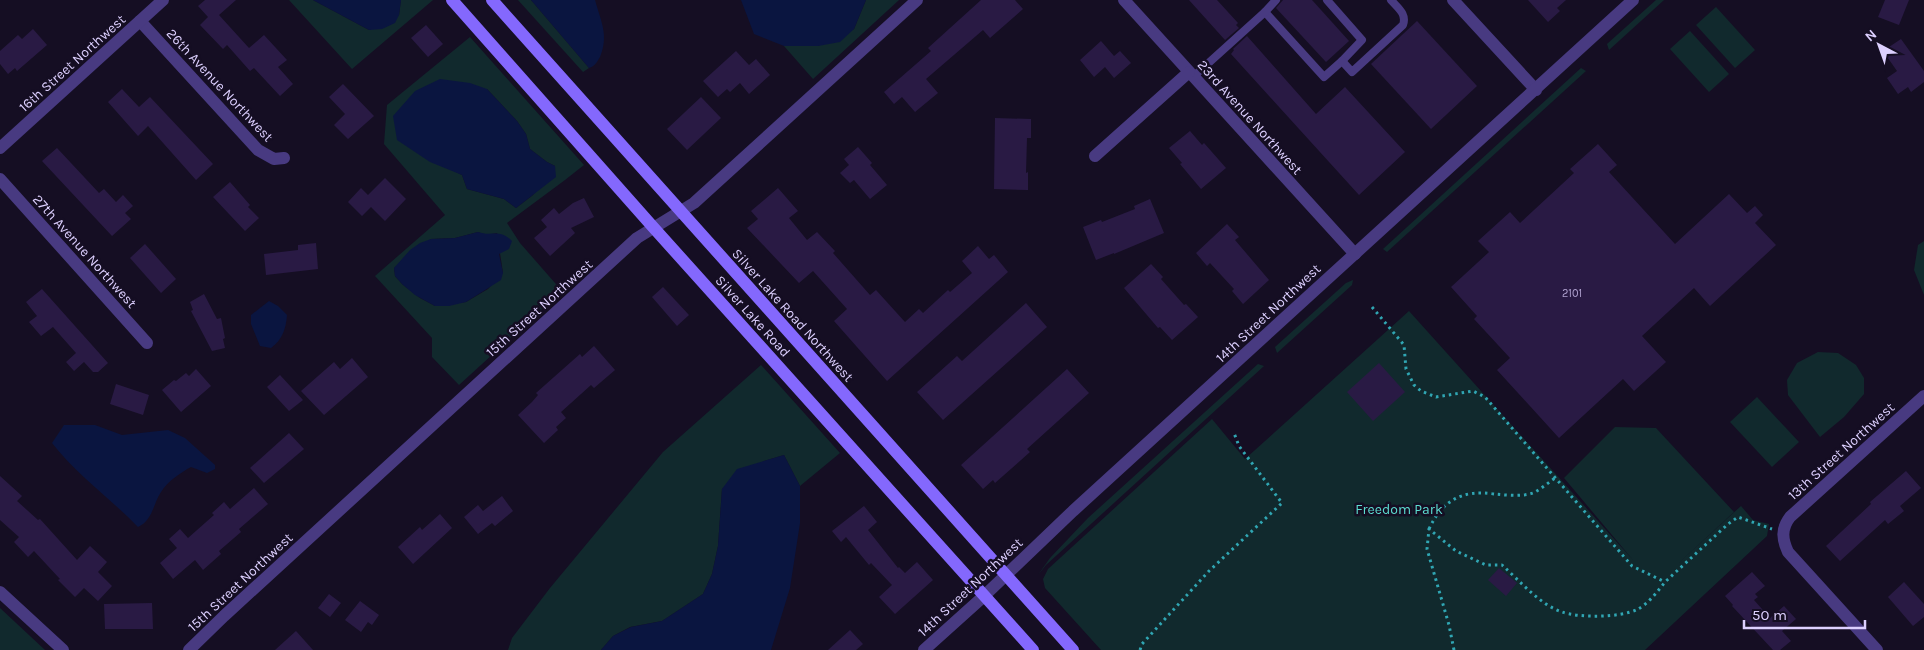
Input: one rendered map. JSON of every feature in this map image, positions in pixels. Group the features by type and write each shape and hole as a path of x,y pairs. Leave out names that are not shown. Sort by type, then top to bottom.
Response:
{"main road":[{"name":"Silver Lake Road","path":"452,0 1033,650"},
{"name":"Silver Lake Road Northwest","path":"492,0 680,213 1073,650"}],"street":[{"name":"16th Street Northwest","path":"0,148 163,0"},
{"name":"15th Street Northwest","path":"189,650 637,238 694,203 917,0"},
{"name":"23rd Avenue Northwest","path":"1124,0 1355,254"},
{"name":"14th Street Northwest","path":"924,650 1073,511 1633,0"},
{"path":"1458,2 1536,90"},
{"name":"26th Avenue Northwest","path":"140,21 258,150 274,159 284,158"},
{"path":"1095,156 1191,75"},
{"name":"27th Avenue Northwest","path":"0,179 147,343"},
{"name":"13th Street Northwest","path":"1783,532 1784,524 1790,517 1924,396"},
{"path":"1783,532 1783,541 1788,552 1877,650"},
{"path":"0,592 63,650"}],"lane":[{"path":"1191,75 1265,12 1276,0"},
{"path":"1265,12 1324,77 1362,40 1327,0"},
{"path":"1342,61 1352,72 1403,25 1404,15 1391,0"}],"path":[{"path":"1372,307 1404,345 1406,369 1414,385 1429,395 1436,396 1473,391 1485,397 1632,566 1665,582"},
{"path":"1140,650 1142,644 1209,571 1282,503 1239,446 1234,433"},
{"path":"1454,650 1449,625 1427,549 1429,529 1434,518 1442,508 1462,495 1532,493 1555,478"},
{"path":"1429,529 1456,551 1486,565 1502,565 1536,597 1561,612 1602,617 1638,610 1665,582 1738,517 1783,532"}],"green space":[{"path":"289,0 313,0 369,30 399,15 401,0 433,0 352,69"},
{"path":"518,0 531,0 589,68 583,72"},
{"path":"866,0 899,0 813,79 784,46 818,46 854,29"},
{"path":"1656,0 1664,0 1609,50 1607,44"},
{"path":"1716,7 1755,50 1735,68 1696,25"},
{"path":"1690,31 1729,74 1709,92 1670,49"},
{"path":"470,37 584,165 507,223 520,243 562,291 459,385 432,357 432,338 375,276 445,215 384,144 387,105","holes":["487,89 517,121 526,134 530,149 555,166 533,195 516,208 504,199 467,189 462,175 452,170","478,232 486,235 497,233 503,273 488,289 466,302 435,306 420,298 395,276 394,268 431,239 455,238"]},
{"path":"1581,68 1586,71 1387,252 1383,249"},
{"path":"1924,241 1924,295 1914,270 1918,245"},
{"path":"1353,280 1352,285 1277,353 1275,347 1346,283"},
{"name":"Freedom Park","path":"1409,311 1633,560 1564,478 1615,427 1656,428 1734,512 1672,569 1741,506 1753,520 1769,524 1767,536 1645,650 1101,650 1045,588 1043,579 1048,569 1212,419 1245,459"},
{"path":"1818,352 1838,353 1856,365 1864,378 1864,394 1844,417 1820,437 1788,395 1787,380 1797,363"},
{"path":"1258,364 1264,366 1046,565 1038,575 1050,558 1088,518"},
{"path":"761,365 840,453 800,486 784,455 764,461 722,489 718,546 712,574 703,594 662,621 630,627 613,636 601,650 508,650 512,638 550,588 663,452"},
{"path":"1757,397 1799,442 1772,467 1730,422"},
{"path":"0,608 45,650 0,650"}],"shaded area":[{"path":"313,0 401,0 399,15 395,23 382,29 369,30"},
{"path":"531,0 595,0 602,22 604,42 600,57 594,65 589,68"},
{"path":"741,0 866,0 854,29 840,42 818,46 784,46 754,34"},
{"path":"440,79 470,83 487,89 517,121 526,134 530,149 555,166 556,177 516,208 504,199 467,189 462,175 430,162 397,140 393,116 415,91"},
{"path":"478,232 503,235 512,241 509,249 499,254 503,273 501,280 466,302 449,306 435,306 415,295 395,276 394,268 410,250 420,243 431,239 455,238"},
{"path":"269,301 278,306 287,315 283,334 271,348 260,346 251,324 251,315"},
{"path":"64,425 95,425 122,435 168,430 185,438 215,465 215,469 207,473 191,467 174,478 161,492 147,520 138,527 72,466 52,443"},
{"path":"784,455 800,486 800,523 790,588 771,650 601,650 613,636 631,627 662,621 703,594 712,574 718,546 722,489 737,469"}],"building":[{"path":"205,0 236,0 219,15 249,48 264,35 287,60 278,67 293,84 280,96 254,68 250,71 227,45 223,49 200,25 208,17 198,6"},
{"path":"981,0 1015,0 1023,9 990,38 983,30 926,79 938,93 915,112 902,97 894,104 884,92 931,51 928,48"},
{"path":"1189,0 1217,0 1238,23 1236,25 1239,28 1225,40"},
{"path":"1283,0 1312,0 1349,41 1326,62 1276,8"},
{"path":"1528,0 1566,0 1557,8 1560,11 1548,22"},
{"path":"1885,0 1909,0 1899,25 1878,17"},
{"path":"1417,21 1477,86 1431,129 1371,64"},
{"path":"426,25 443,44 428,57 411,38"},
{"path":"33,29 47,45 17,71 15,68 8,74 0,64 0,51 18,35 22,39"},
{"path":"1247,36 1316,114 1345,87 1405,152 1359,195 1231,54 1233,49"},
{"path":"1901,39 1924,71 1924,82 1911,92 1908,87 1898,94 1887,78 1897,71 1883,51"},
{"path":"1101,41 1114,56 1120,51 1131,63 1114,78 1105,67 1094,77 1080,60"},
{"path":"736,51 749,65 756,59 770,75 749,94 740,83 730,92 727,89 718,97 703,81"},
{"path":"343,84 374,116 348,139 334,125 345,114 329,97"},
{"path":"122,89 139,107 150,97 213,164 196,180 148,126 138,136 108,102"},
{"path":"701,97 721,118 687,150 667,129"},
{"path":"995,118 1031,119 1031,138 1027,138 1026,173 1028,172 1028,190 994,189"},
{"path":"1190,131 1202,145 1204,143 1226,168 1201,189 1169,148"},
{"path":"1598,144 1617,165 1609,172 1675,244 1729,194 1747,213 1755,206 1763,215 1755,223 1776,245 1710,306 1694,288 1642,336 1666,362 1634,391 1623,379 1559,438 1497,370 1510,358 1474,319 1477,316 1451,287 1489,252 1478,241 1510,212 1520,223 1574,173 1570,169"},
{"path":"858,147 887,185 870,199 854,180 850,183 840,173 849,165 844,159"},
{"path":"57,148 99,193 104,189 116,202 123,195 133,206 125,213 131,219 112,236 42,161"},
{"path":"385,178 406,199 385,221 371,207 362,216 348,202 361,188 368,195"},
{"path":"230,182 250,205 248,207 259,218 245,231 213,197"},
{"path":"778,188 798,211 789,218 807,240 817,232 835,251 833,253 870,295 876,290 905,322 919,309 923,313 948,290 950,292 972,273 962,261 978,246 989,259 994,255 1008,272 887,381 834,321 847,309 813,271 799,283 747,228 758,219 751,211"},
{"path":"584,198 594,217 571,228 575,233 550,256 534,238 547,227 541,220 554,208 559,214 573,203"},
{"path":"1150,199 1164,233 1096,260 1083,227 1135,209 1134,206"},
{"path":"1227,224 1239,237 1235,240 1269,280 1243,304 1232,291 1234,289 1210,263 1207,266 1196,253"},
{"path":"316,243 318,269 266,275 264,254 298,250 298,245"},
{"path":"145,244 176,279 161,293 130,258"},
{"path":"1151,264 1163,277 1161,279 1184,305 1186,304 1198,317 1172,340 1160,327 1158,328 1124,288"},
{"path":"663,287 689,315 677,326 652,297"},
{"path":"42,289 108,363 98,372 93,372 84,362 74,371 66,362 76,353 53,327 41,336 29,322 37,316 26,302"},
{"path":"204,294 217,319 221,318 225,348 212,351 191,311 193,310 190,302"},
{"path":"1026,303 1047,327 943,420 917,392 957,356 962,361"},
{"path":"594,346 615,370 594,388 591,385 561,412 566,418 556,427 558,430 544,443 518,415 538,395 536,393 580,354 582,357"},
{"path":"352,358 368,377 324,415 301,391 334,362 340,369"},
{"path":"1379,363 1405,392 1373,421 1347,392"},
{"path":"196,369 211,386 181,412 162,390 186,373 189,376"},
{"path":"1067,369 1089,393 1027,449 1030,452 995,483 993,480 983,489 961,465"},
{"path":"280,375 303,400 289,411 267,387"},
{"path":"116,384 149,395 143,415 110,404"},
{"path":"289,433 304,449 264,483 250,468"},
{"path":"1906,471 1921,488 1900,506 1904,511 1888,524 1885,520 1840,561 1826,546 1871,504 1870,502"},
{"path":"0,476 22,496 17,501 38,520 40,519 77,560 90,546 107,562 98,572 112,586 98,601 84,588 75,597 34,551 28,557 14,542 19,537 0,520"},
{"path":"254,488 268,504 239,529 241,532 219,551 221,554 203,570 195,560 173,579 160,563 177,548 169,539 180,529 188,538 214,515 212,513 224,502 230,509"},
{"path":"502,496 513,511 495,526 492,523 478,534 464,517 478,505 483,511"},
{"path":"864,506 877,522 868,530 898,568 905,573 917,562 933,580 895,614 879,597 892,585 871,563 869,565 846,537 841,542 832,531"},
{"path":"440,514 452,528 413,564 398,547 420,527 422,530"},
{"path":"1499,568 1517,583 1506,596 1488,580"},
{"path":"1752,572 1765,586 1755,594 1758,597 1754,600 1770,618 1784,606 1796,619 1782,631 1791,641 1780,650 1773,650 1725,596"},
{"path":"1904,582 1924,604 1924,617 1913,626 1888,597"},
{"path":"329,594 341,603 330,617 318,608"},
{"path":"360,601 379,615 372,625 368,622 361,632 345,620"},
{"path":"152,603 153,629 105,629 104,604"},
{"path":"850,630 863,644 856,650 828,650"},
{"path":"296,631 313,650 275,650"}]}
